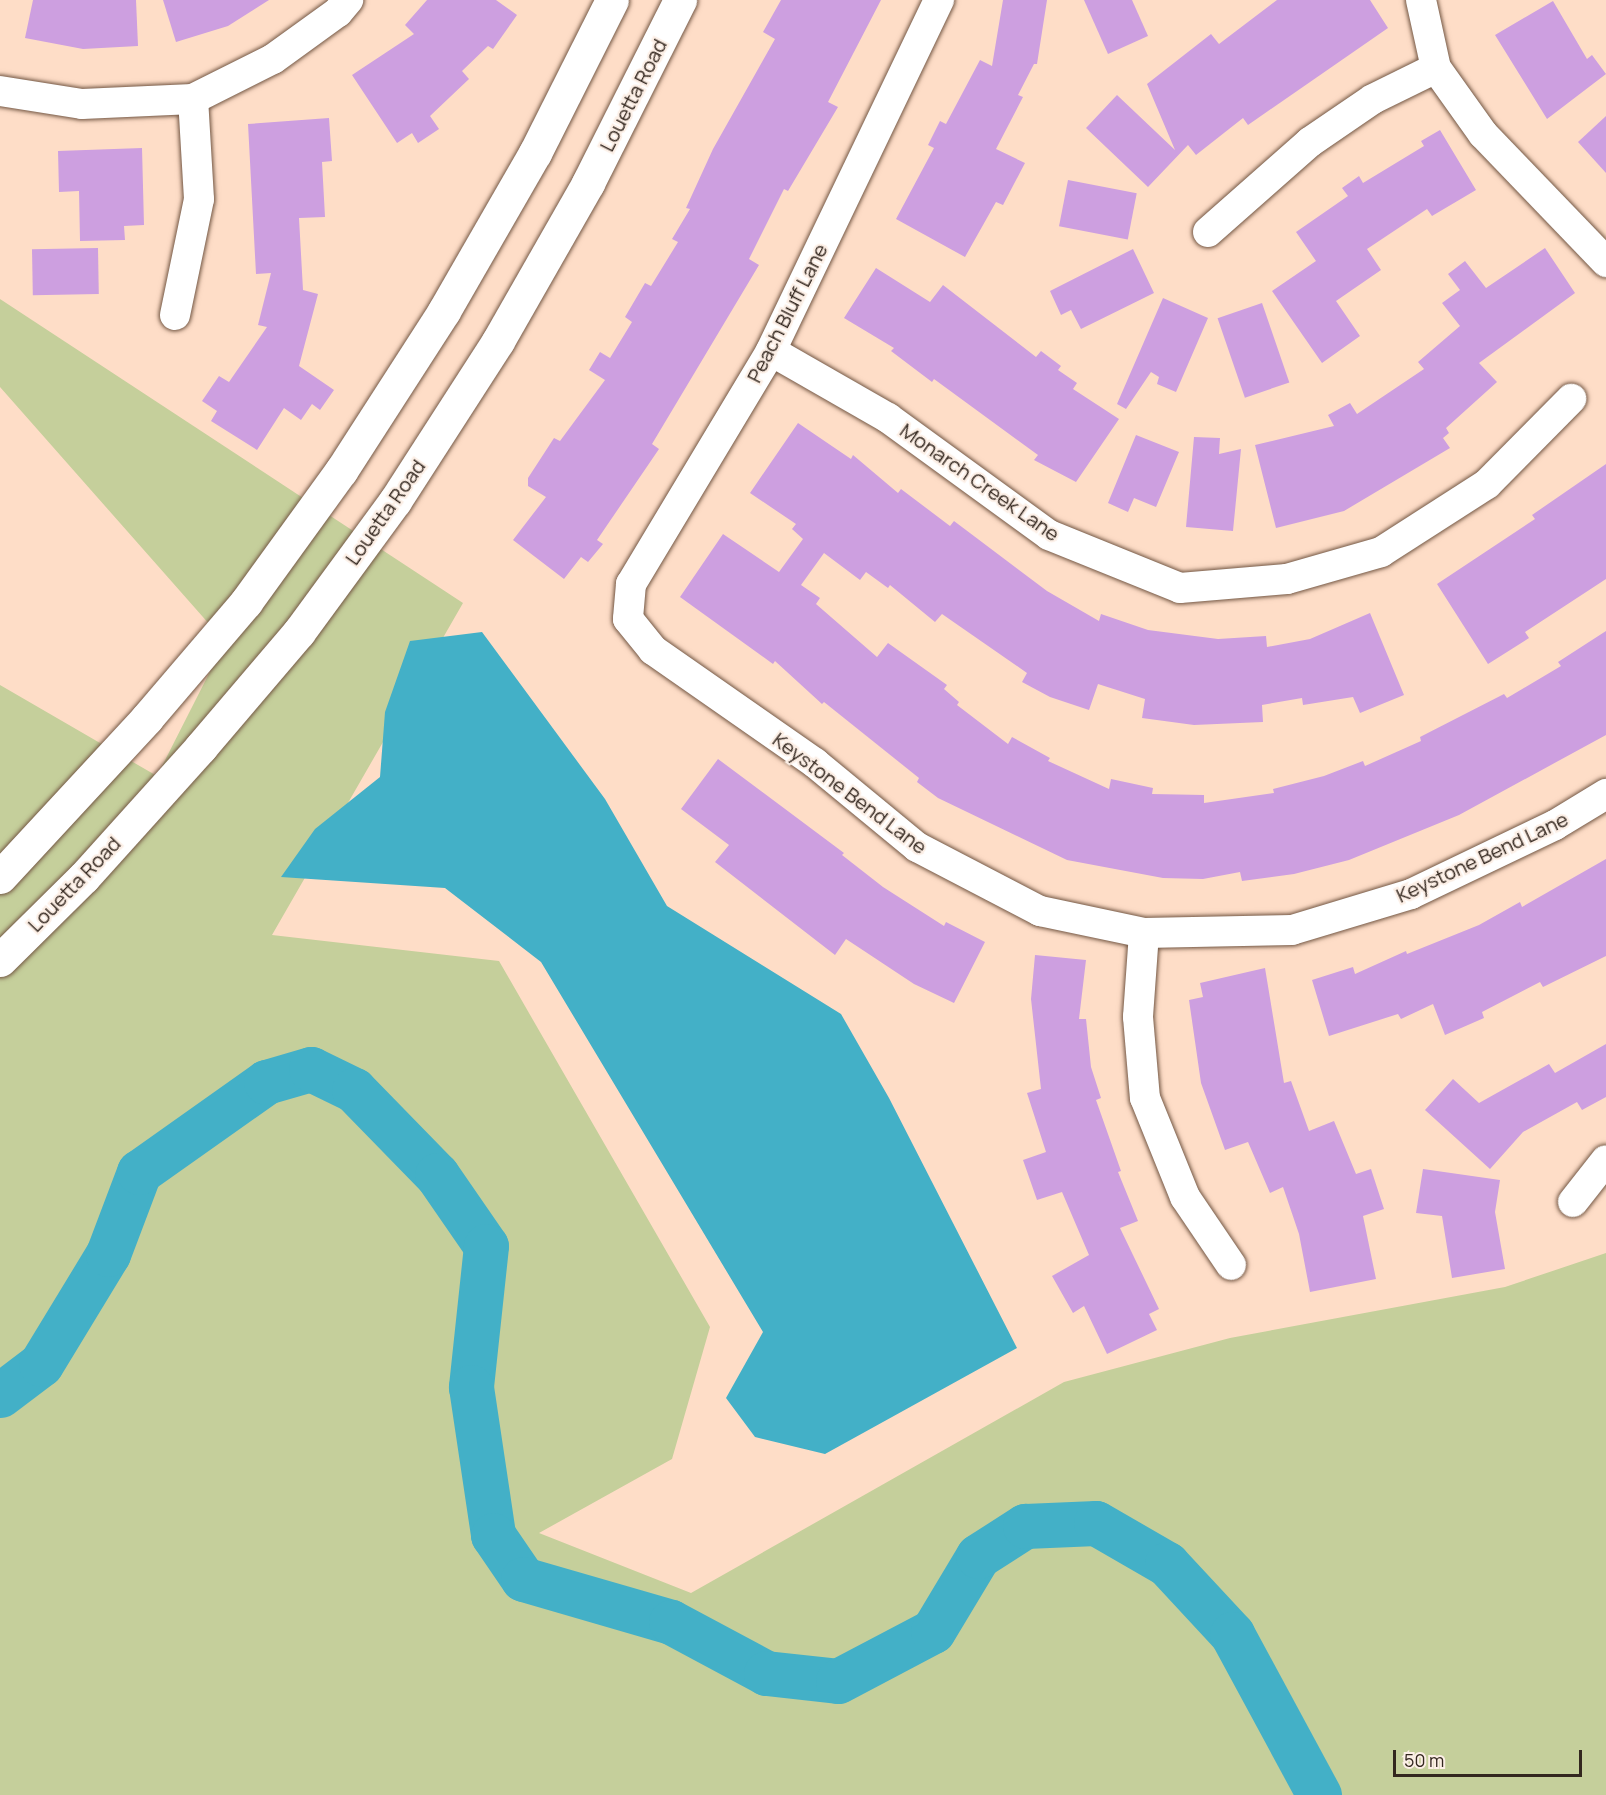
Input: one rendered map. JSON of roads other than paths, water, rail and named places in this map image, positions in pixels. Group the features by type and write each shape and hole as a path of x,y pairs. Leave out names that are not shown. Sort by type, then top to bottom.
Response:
{"main road":[{"path":"0,877 147,718 246,602 341,471 450,301 535,153 612,0"},
{"name":"Louetta Road","path":"0,960 84,877 201,747 299,632 394,501 498,341 566,222 680,0"}],"street":[{"path":"0,91 82,104 193,99 273,59 338,12 348,0"},
{"name":"Peach Bluff Lane","path":"628,619 631,584 771,351 939,0"},
{"path":"1420,0 1436,68 1483,134 1606,262"},
{"path":"1208,232 1310,142 1373,99 1436,68"},
{"path":"175,315 199,199 193,99"},
{"name":"Monarch Creek Lane","path":"771,351 888,418 1049,535 1180,588 1287,579 1381,552 1487,484 1571,399"},
{"name":"Keystone Bend Lane","path":"628,619 653,650 815,763 917,847 1040,911 1144,933 1292,930 1324,921 1411,894 1555,825 1606,794"},
{"path":"1144,933 1138,1017 1145,1098 1185,1197 1232,1264"},
{"path":"1573,1202 1606,1160"}],"water":[{"path":"482,632 605,799 667,906 841,1014 889,1098 1017,1348 825,1454 755,1437 726,1398 763,1332 541,962 445,888 281,877 315,829 380,777 385,712 410,641"}],"waterway":[{"path":"0,1395 41,1364 108,1254 139,1172 266,1082 311,1069 354,1090 437,1175 486,1246 471,1387 493,1535 523,1579 671,1622 766,1673 838,1681 933,1631 978,1556 1025,1526 1096,1523 1167,1564 1232,1634 1319,1795"}]}
